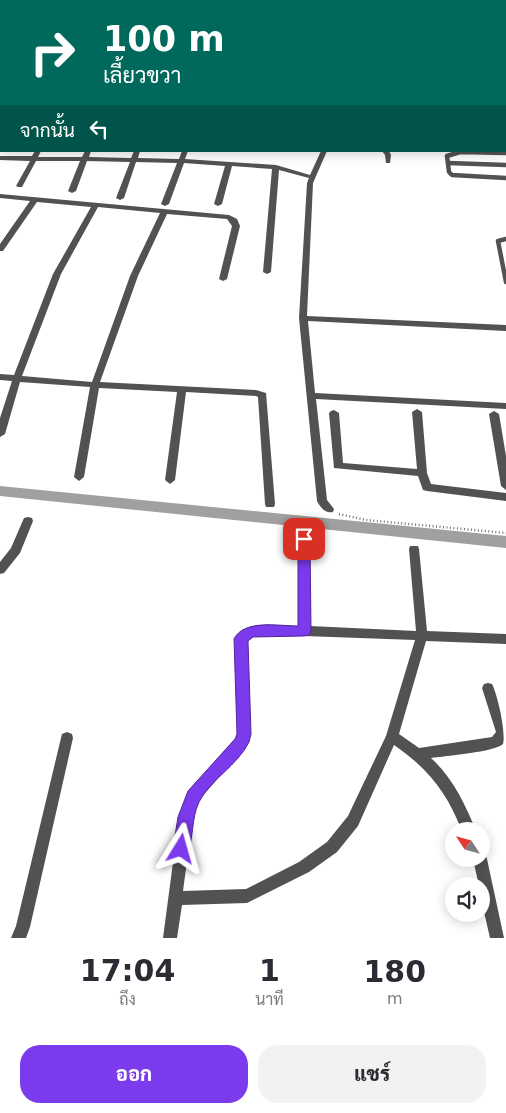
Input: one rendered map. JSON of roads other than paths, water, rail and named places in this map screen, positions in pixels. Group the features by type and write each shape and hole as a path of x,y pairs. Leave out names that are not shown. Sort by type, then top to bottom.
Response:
{"street":[{"path":"20,186 38,152"},
{"path":"72,191 88,152"},
{"path":"120,198 137,152"},
{"path":"80,477 95,385 134,276 165,207 186,152"},
{"path":"324,152 311,177 303,318 322,501 329,509"},
{"path":"386,152 388,155 388,162"},
{"path":"0,158 182,161 276,167 311,177"},
{"path":"218,204 229,164"},
{"path":"267,272 276,167"},
{"path":"0,196 96,204 165,207 229,217 236,226 223,279"},
{"path":"0,250 35,199"},
{"path":"0,434 17,378 57,274 96,204"},
{"path":"303,318 506,328"},
{"path":"0,377 95,385 256,393 263,395 270,504"},
{"path":"170,480 182,390"},
{"path":"311,396 506,406"},
{"path":"417,412 422,473 427,487 506,497"},
{"path":"334,414 338,466 422,473"},
{"path":"494,414 506,486"},
{"path":"0,570 16,550 28,521"},
{"path":"304,539 304,631"},
{"path":"175,898 247,896 304,867 332,847 353,821 392,736 422,635 414,549"},
{"path":"170,938 186,817 194,796 242,742 244,734 241,639 246,634 253,632 304,631 506,639"},
{"path":"420,754 496,743 502,732 488,688"},
{"path":"392,736 420,754 443,779 464,822"},
{"path":"18,938 23,927 67,738"},
{"path":"482,868 497,938"}],"lane":[{"path":"506,153 453,152 447,156 449,172 456,176 506,178"},
{"path":"448,163 506,165"},
{"path":"506,239 498,241 506,282"}],"waterway":[{"path":"0,491 506,542"}]}
